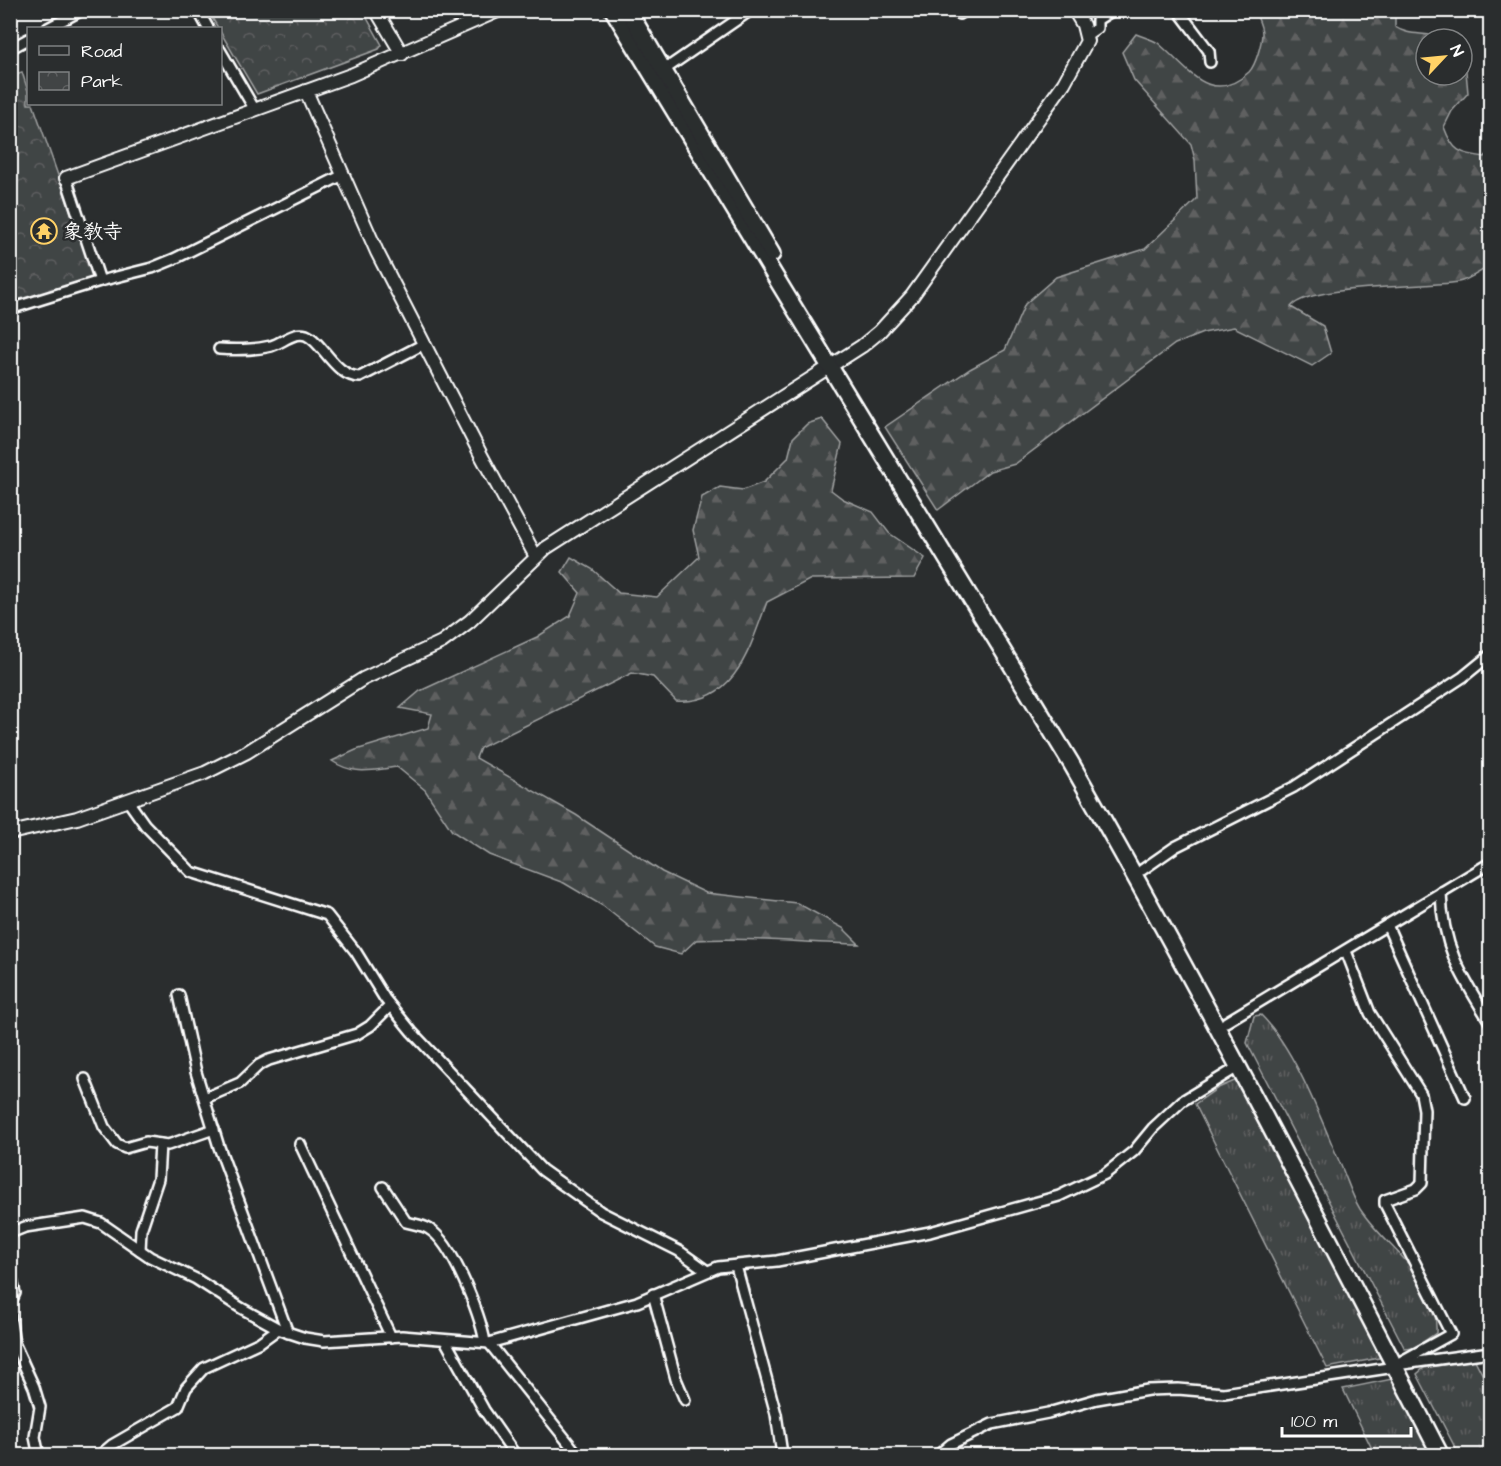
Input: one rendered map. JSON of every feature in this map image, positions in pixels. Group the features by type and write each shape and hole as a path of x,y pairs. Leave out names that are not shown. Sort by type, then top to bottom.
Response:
{"main road":[{"path":"613,10 1057,721 1226,1022 1400,1364 1441,1455"},
{"path":"628,10 834,365 1071,763 1451,1455"}],"street":[{"path":"50,27 82,10"},
{"path":"198,10 207,27"},
{"path":"376,10 402,54"},
{"path":"100,281 66,178 402,54 500,10"},
{"path":"663,70 751,10"},
{"path":"1074,10 1087,35"},
{"path":"10,833 53,825 205,773 238,756 345,690 441,642 470,621 536,557 615,502 834,365 879,332 912,296 1064,83 1082,53 1087,35 1097,28 1097,20 1113,10"},
{"path":"1178,10 1209,51 1210,62"},
{"path":"10,49 27,40"},
{"path":"222,53 255,110"},
{"path":"306,91 377,252 536,557"},
{"path":"10,309 100,281 152,268 343,175"},
{"path":"219,349 236,350 272,345 299,334 309,336 325,356 352,377 360,377 424,344"},
{"path":"1142,870 1175,847 1294,787 1463,677 1491,655"},
{"path":"128,801 145,825 191,872 327,915 356,952 390,1006 542,1170 601,1212 679,1251 707,1270"},
{"path":"1226,1022 1491,863"},
{"path":"1441,892 1442,923 1452,954 1491,1022"},
{"path":"1387,925 1465,1098"},
{"path":"1346,951 1370,1012 1421,1094 1424,1110 1422,1183 1416,1189 1385,1200 1385,1204 1451,1334 1400,1364"},
{"path":"179,994 214,1129 288,1333"},
{"path":"205,1098 240,1083 259,1065 269,1060 357,1034 370,1026 390,1006"},
{"path":"10,1233 25,1227 85,1218 101,1223 140,1250 196,1279 241,1308 288,1333 324,1341 392,1337 487,1342 609,1311 707,1270 777,1261 930,1232 1059,1196 1105,1174 1134,1151 1153,1128 1182,1101 1238,1067"},
{"path":"85,1079 104,1127 117,1144 125,1148 146,1142 168,1145 214,1129"},
{"path":"140,1250 141,1230 158,1179 160,1144"},
{"path":"300,1144 392,1337"},
{"path":"383,1187 406,1222 428,1228 446,1248 476,1307 487,1342 579,1455"},
{"path":"736,1266 776,1414 782,1454"},
{"path":"10,1271 15,1293 10,1304"},
{"path":"653,1294 676,1379 685,1400"},
{"path":"10,1316 14,1343 34,1387 40,1407 35,1437 39,1455"},
{"path":"99,1455 178,1407 186,1388 204,1368 260,1342 278,1329"},
{"path":"445,1340 484,1410 516,1455"},
{"path":"937,1455 951,1444 992,1424 1048,1413 1097,1399 1148,1390 1178,1389 1224,1394 1400,1364 1491,1352"}],"green space":[{"path":"208,11 363,11 382,45 379,49 257,94 222,35 222,27 217,27"},
{"path":"1255,11 1397,11 1395,27 1414,33 1414,87 1467,87 1468,93 1452,111 1444,127 1451,142 1458,150 1485,157 1490,151 1490,266 1458,282 1368,288 1320,294 1302,300 1291,307 1323,326 1331,353 1312,366 1234,327 1203,333 1175,344 1015,464 990,471 938,510 885,427 970,369 1005,350 1025,304 1056,277 1145,249 1197,199 1195,160 1191,144 1134,80 1122,52 1136,34 1158,43 1200,80 1211,85 1222,86 1235,82 1249,72 1254,64 1260,47 1262,33"},
{"name":"象教寺","path":"22,72 27,88 27,105 33,105 94,278 11,305 10,76"},
{"path":"822,419 842,444 831,490 843,499 873,512 889,533 925,558 914,578 811,579 767,602 746,655 726,684 713,694 696,700 676,701 653,677 632,673 480,748 476,758 576,815 662,872 706,893 797,903 843,928 859,944 696,940 681,954 655,947 603,906 564,883 489,855 452,831 425,790 397,767 356,770 340,766 332,761 356,750 428,728 432,714 400,708 420,691 537,637 570,616 580,593 562,572 571,557 592,569 619,593 657,597 699,557 693,530 702,497 720,487 743,490 764,482 788,458 793,438 807,424"},
{"path":"1261,1015 1286,1047 1297,1067 1360,1209 1410,1265 1421,1279 1429,1295 1435,1312 1436,1333 1414,1348 1405,1349 1247,1043 1254,1016"},
{"path":"1237,1080 1380,1355 1379,1358 1327,1368 1195,1104 1218,1088"},
{"path":"1475,1360 1490,1389 1490,1455 1459,1455 1417,1374 1424,1368"},
{"path":"1392,1379 1432,1455 1375,1455 1343,1389"}],"place":[{"name":"象教寺","path":"44,231"}]}
